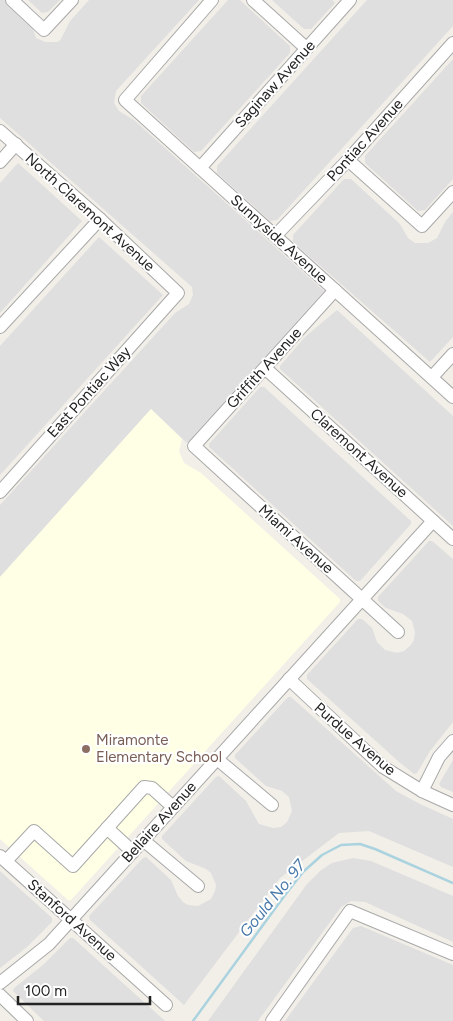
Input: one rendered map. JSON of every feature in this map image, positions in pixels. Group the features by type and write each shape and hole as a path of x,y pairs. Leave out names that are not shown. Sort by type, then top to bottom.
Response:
{"street":[{"path":"12,0 44,30 72,0"},
{"name":"Sunnyside Avenue","path":"212,0 125,100 453,397"},
{"path":"253,0 306,48"},
{"name":"Saginaw Avenue","path":"200,168 350,0"},
{"name":"Pontiac Avenue","path":"275,236 348,160 453,43"},
{"name":"North Claremont Avenue","path":"0,131 100,219 178,293"},
{"path":"0,162 16,144"},
{"path":"348,160 422,226 453,192"},
{"path":"0,327 100,219"},
{"name":"Griffith Avenue","path":"194,446 335,290"},
{"name":"East Pontiac Way","path":"0,492 178,293"},
{"path":"432,378 453,354"},
{"name":"Claremont Avenue","path":"265,368 453,539"},
{"name":"Miami Avenue","path":"194,446 398,632"},
{"name":"Bellaire Avenue","path":"0,983 49,944 433,521"},
{"name":"Purdue Avenue","path":"289,679 383,767 422,791 453,805"},
{"path":"422,791 438,757 453,741"},
{"path":"217,759 272,805"},
{"path":"3,858 34,831 73,866 144,787 152,788 173,807"},
{"path":"107,828 133,852"},
{"path":"143,840 198,886"},
{"name":"Stanford Avenue","path":"3,858 166,1005"},
{"path":"272,1021 350,911 453,954"},
{"path":"0,995 27,1021"}],"shaded area":[{"path":"0,0 4,0 25,19 33,29 36,38 45,42 58,42 70,21 89,0 199,0 116,91 114,103 119,111 134,120 324,291 187,443 151,409 0,577 0,505 175,313 189,304 193,295 192,287 0,118"},
{"path":"28,0 60,0 48,12 42,13"},
{"path":"228,0 240,0 290,46 290,53 201,151 194,152 141,103 141,96"},
{"path":"272,0 332,0 335,3 311,29 304,29"},
{"path":"367,0 453,0 453,26 277,220 270,221 217,173 217,166"},
{"path":"453,59 453,179 425,210 418,211 365,163 365,156"},
{"path":"18,163 82,221 0,313 0,183"},
{"path":"344,179 351,179 400,224 408,238 415,243 428,243 437,238 445,222 453,212 453,337 430,362 293,242 293,235"},
{"path":"99,237 163,295 0,475 0,346"},
{"path":"337,310 453,416 453,526 280,369 280,366 305,337"},
{"path":"260,387 264,387 411,521 411,524 360,581 356,581 209,447 209,444"},
{"path":"151,409 182,439 179,451 184,463 201,473 340,599 340,602 71,900 68,900 0,839 0,577"},
{"path":"429,541 432,541 453,559 453,722 430,751 417,773 414,774 307,679 307,675 358,619 362,619 372,628 377,642 385,650 397,653 404,651 410,646 414,640 415,632 412,621 403,614 386,608 378,601 378,597"},
{"path":"288,697 291,697 396,791 453,819 453,867 369,831 339,833 280,878 184,1005 90,920 89,916 146,857 171,880 178,896 183,902 188,905 198,906 211,899 216,885 211,873 186,861 162,839 162,836 216,777 219,776 246,801 259,824 273,828 281,827 287,822 292,811 289,797 282,791 266,786 235,758 235,755"},
{"path":"453,760 453,792 441,787 439,784"},
{"path":"353,858 371,861 453,896 453,942 365,902 351,901 341,907 258,1021 208,1021 307,884 320,871 332,863"},
{"path":"0,871 52,918 52,922 27,947 0,968"},
{"path":"361,926 453,965 453,1021 285,1021 353,928"},
{"path":"70,938 73,938 165,1021 44,1021 13,991 14,988 43,965"}],"waterway":[{"name":"Gould No. 97","path":"193,1021 285,895 303,872 322,855 341,845 360,844 453,883"}],"place":[{"name":"Miramonte Elementary School","path":"86,749"}]}
